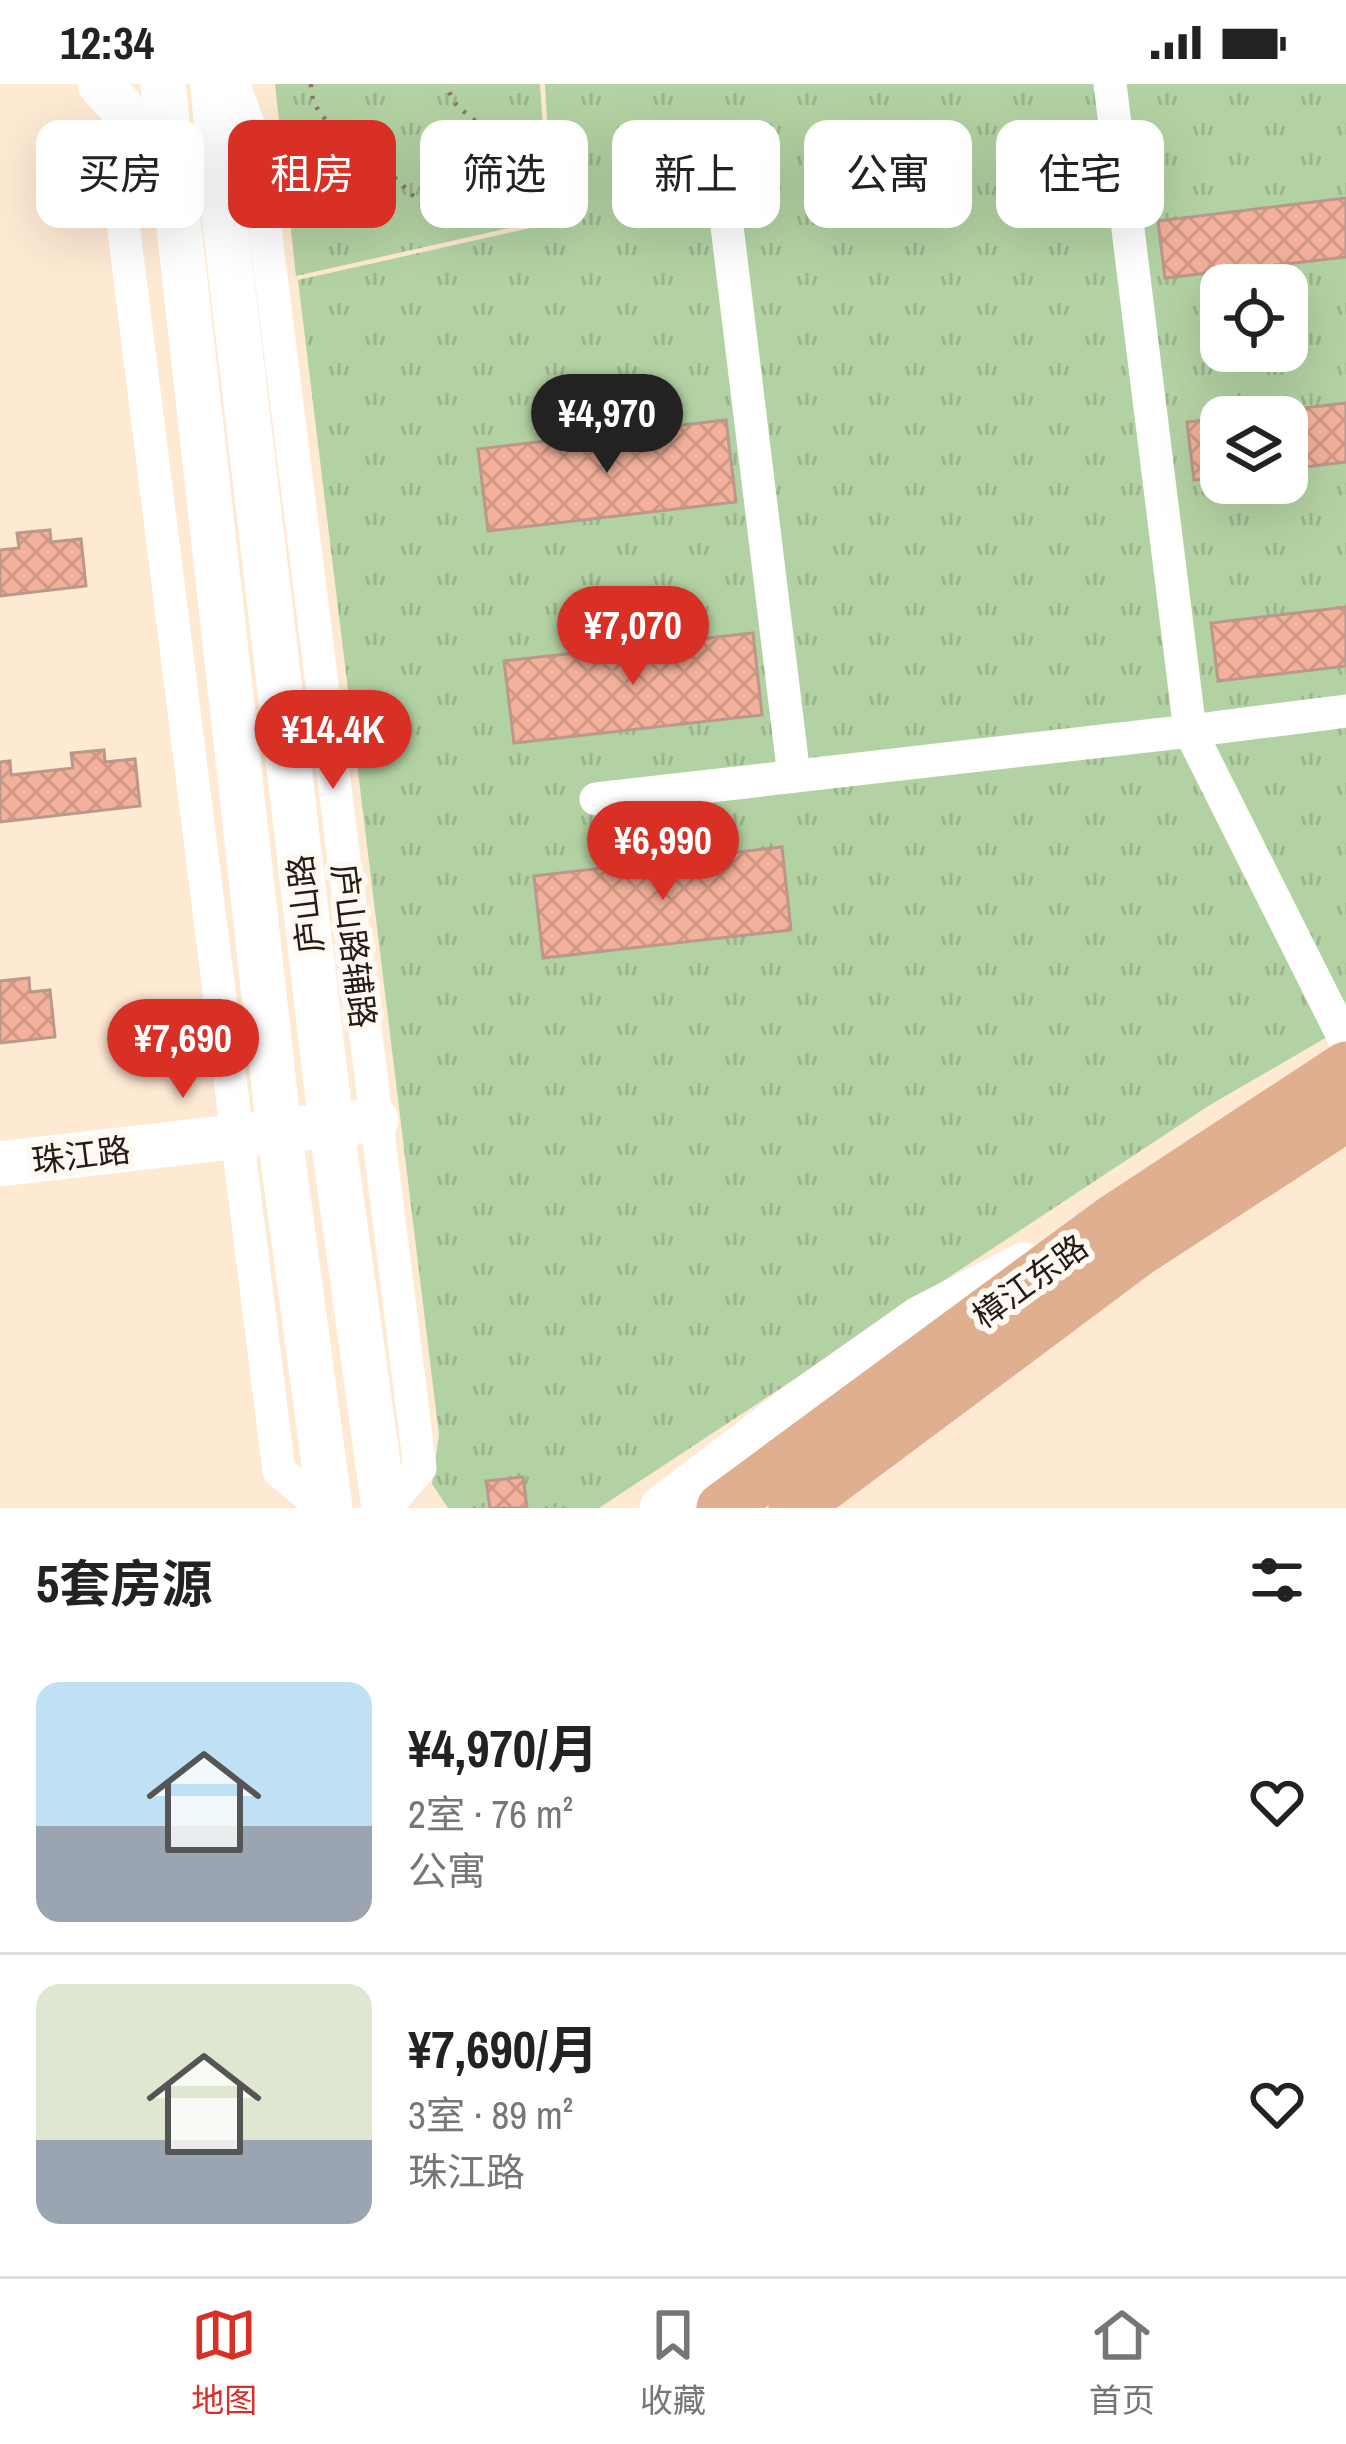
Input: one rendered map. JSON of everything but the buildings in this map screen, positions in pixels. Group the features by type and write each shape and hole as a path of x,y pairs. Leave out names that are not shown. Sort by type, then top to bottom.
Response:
{"main road":[{"name":"庐山路","path":"163,84 167,120"},
{"name":"庐山路","path":"228,85 223,207 354,1122 384,1508"},
{"name":"庐山路","path":"178,228 259,1133 327,1508"},
{"name":"樟江东路","path":"722,1508 1113,1220 1346,1067"},
{"name":"樟江东路","path":"794,1508 1137,1252 1346,1115"},
{"name":"珠江路","path":"0,1164 354,1122"},
{"path":"662,1508 921,1318 1113,1220"}],"street":[{"path":"1110,84 1190,731 1346,1042"},
{"name":"庐山路辅路","path":"228,85 254,141 354,1122"},
{"path":"110,95 115,159 259,1133"},
{"path":"727,228 794,776"},
{"path":"596,799 1346,711"}],"path":[{"path":"310,84 310,100 323,120"},
{"path":"396,177 421,203 456,220 486,209 499,180 494,147 482,128 452,104 447,84"}],"green space":[{"path":"275,84 540,84 542,120 420,120 420,228 509,228 296,276 291,228 396,228 396,120 279,120"},
{"path":"545,84 1346,84 1346,1026 1210,1105 599,1508 448,1508 432,1484 439,1435 298,280 531,228 588,228 588,120 547,120"}]}
